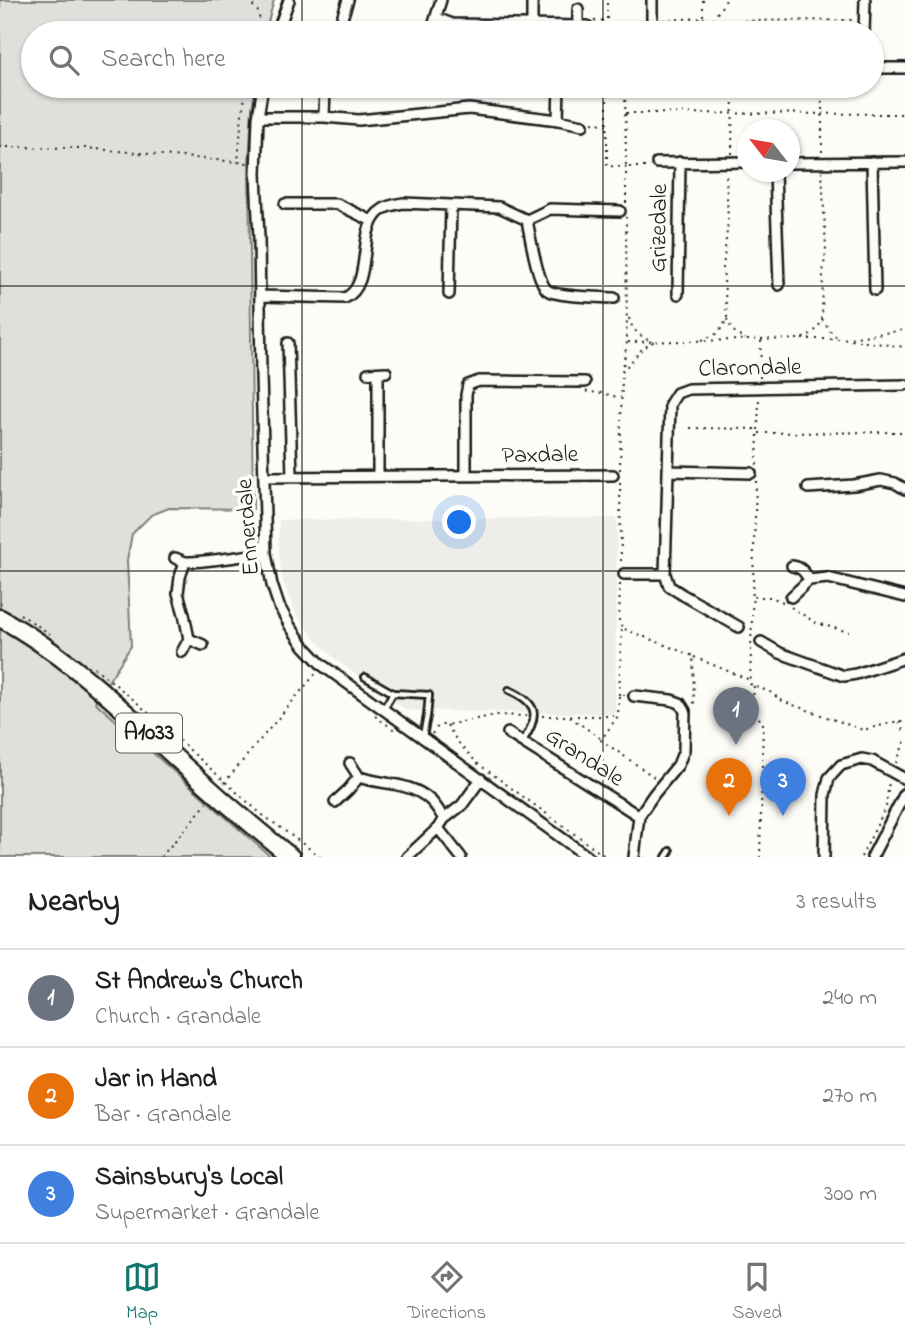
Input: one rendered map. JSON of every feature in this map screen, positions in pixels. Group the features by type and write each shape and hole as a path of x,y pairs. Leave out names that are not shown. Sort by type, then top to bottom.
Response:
{"highway":[{"name":"A1033","path":"0,618 43,645 89,681 215,794 291,857"}],"street":[{"path":"281,21 289,0"},
{"path":"341,21 348,0"},
{"path":"436,21 441,0"},
{"path":"532,0 532,21"},
{"path":"652,0 652,20"},
{"path":"864,19 865,0"},
{"path":"578,9 582,21"},
{"path":"437,18 445,21"},
{"path":"884,68 905,68"},
{"name":"Ennerdale","path":"261,98 256,174 266,553 279,606 304,646 322,665 588,857"},
{"path":"324,117 325,98"},
{"path":"558,120 559,98"},
{"path":"258,117 359,120 469,109 583,125"},
{"name":"Grizedale","path":"677,294 680,162"},
{"name":"Grizedale","path":"657,163 737,162"},
{"path":"872,162 875,290"},
{"path":"800,163 905,162"},
{"path":"775,182 779,285"},
{"path":"285,204 337,204 372,221"},
{"path":"260,296 345,298 353,294 357,288 372,221 389,206 403,204 499,207 527,220"},
{"path":"449,294 451,205"},
{"path":"527,220 550,209 620,211"},
{"path":"527,220 541,280 548,291 561,295 614,298"},
{"path":"288,343 292,477"},
{"path":"377,373 378,476"},
{"name":"Paxdale","path":"466,476 466,381 585,382"},
{"name":"Clarondale","path":"664,574 670,404 677,393 688,389 905,385"},
{"path":"668,471 751,473"},
{"name":"Paxdale","path":"264,477 613,475"},
{"path":"808,488 881,480 895,483 905,489"},
{"path":"175,558 185,562 202,562 266,553"},
{"path":"181,652 189,639 178,593 185,562"},
{"path":"792,566 798,567 809,580"},
{"path":"622,573 664,574 669,586 683,596 739,627"},
{"path":"791,597 809,580 828,578 905,597"},
{"path":"189,639 203,645"},
{"path":"756,642 844,676 905,658"},
{"path":"634,696 671,700 680,703 685,711"},
{"name":"Grandale","path":"634,857 639,816 678,765 684,750 685,711"},
{"name":"Grandale","path":"509,733 639,816"},
{"path":"824,857 825,795 828,778 841,765 862,759 872,761 905,779"},
{"path":"350,762 359,777 412,788 431,800 444,818"},
{"path":"335,802 359,777"},
{"path":"407,857 439,828 444,818 461,805 481,779"},
{"path":"872,857 905,793"},
{"path":"439,828 461,857"}],"lane":[{"path":"365,677 393,693 429,695 422,737"},
{"path":"509,690 522,696 530,704 534,716 532,727 523,740"},
{"path":"384,709 393,693"},
{"path":"666,857 670,851"}],"path":[{"path":"248,0 260,14 259,21"},
{"path":"594,21 607,20 607,0"},
{"path":"703,0 703,18"},
{"path":"712,20 726,0"},
{"path":"652,20 864,19"},
{"path":"238,162 245,98"},
{"path":"607,98 607,166 652,167 657,163"},
{"path":"601,740 618,716 622,628 619,620 622,573 621,397 627,342 625,98"},
{"path":"733,98 729,221 723,268 727,317 738,336 751,341"},
{"path":"801,339 818,328 822,318 822,273 826,250 822,98"},
{"path":"626,113 905,114"},
{"path":"583,125 587,121 607,125"},
{"path":"0,147 85,148 249,163"},
{"path":"627,313 634,330 653,342"},
{"path":"698,341 716,334 727,317"},
{"path":"822,318 833,335 842,339 905,330"},
{"path":"627,342 842,339 905,347"},
{"path":"761,341 753,597 756,642 750,684 785,702 863,730 885,723 905,722"},
{"path":"622,373 642,349 653,342"},
{"path":"585,382 589,393 621,397"},
{"path":"690,428 758,429"},
{"path":"758,433 904,432"},
{"path":"753,597 771,597 816,623 849,632"},
{"path":"739,627 756,642"},
{"path":"622,628 750,680"},
{"path":"685,711 694,707 693,656"},
{"path":"161,857 322,665"},
{"path":"754,685 752,712 763,722 760,857"},
{"path":"619,695 634,696"},
{"path":"534,716 618,716"},
{"path":"569,716 663,783"},
{"path":"899,722 905,734"},
{"path":"447,725 477,763 606,857"},
{"path":"860,857 886,807 891,771 905,741"}],"shaded area":[{"path":"0,0 274,0 268,21 21,21 21,98 254,98 249,163 253,509 169,508 151,515 132,534 127,560 131,646 95,702 271,857 0,857"},
{"path":"617,518 615,714 406,710 336,660 297,615 283,583 279,520"}],"place":[{"name":"St Andrew's Church","path":"736,745"},
{"name":"Jar in Hand","path":"729,816"},
{"name":"Sainsbury's Local","path":"783,816"}]}
